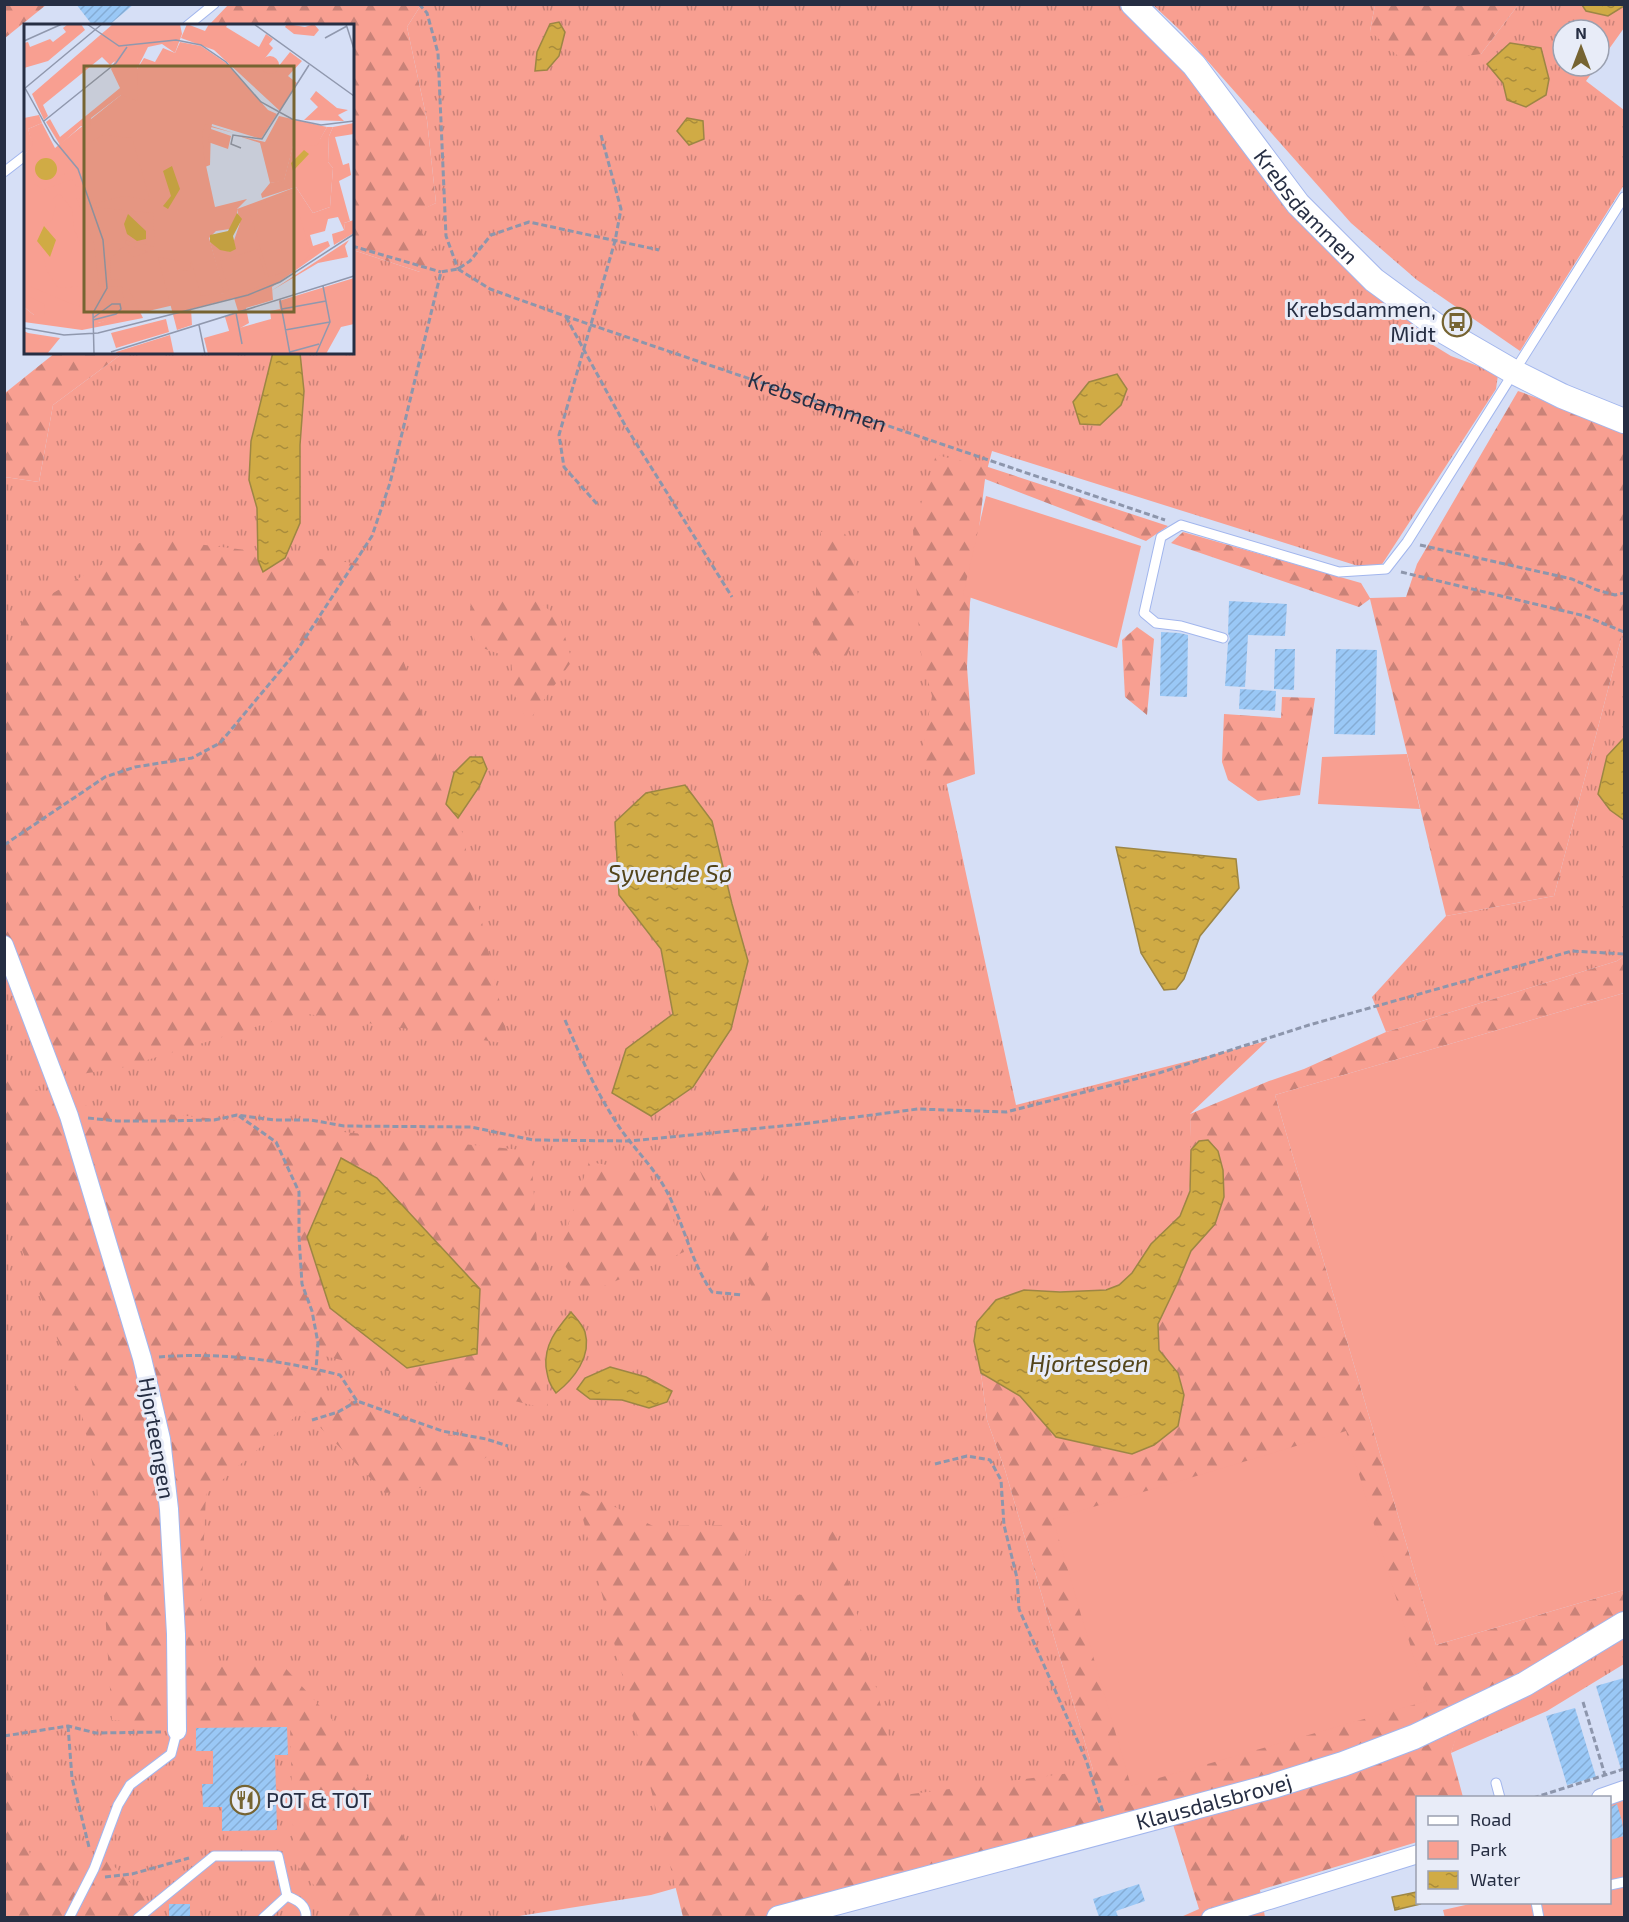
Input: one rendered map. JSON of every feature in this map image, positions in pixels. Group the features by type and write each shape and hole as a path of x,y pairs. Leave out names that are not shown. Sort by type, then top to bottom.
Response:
{"street":[{"name":"Krebsdammen","path":"1133,4 1194,65 1298,204 1374,280 1445,332 1514,372 1562,396 1624,421"},
{"name":"Hjorteengen","path":"4,945 69,1116 142,1358 162,1439 169,1509 176,1634 177,1731"},
{"name":"Klausdalsbrovej","path":"779,1917 1109,1831 1273,1786 1343,1764 1414,1737 1525,1684 1624,1624"},
{"path":"1604,1796 1624,1790"},
{"path":"1211,1917 1416,1855"}],"lane":[{"path":"189,24 214,4"},
{"path":"4,172 24,157"},
{"path":"1223,638 1181,626 1156,623 1144,613 1161,537 1181,525 1339,572 1386,568 1407,542 1624,197"},
{"name":"Hjorteengen","path":"69,1917 93,1871 118,1804 130,1785 171,1754 177,1731"},
{"path":"1496,1783 1500,1796"},
{"path":"138,1917 214,1856 278,1856 287,1896"},
{"path":"263,1917 287,1896"},
{"path":"287,1896 300,1902 307,1913 306,1917"}],"path":[{"path":"420,4 427,13 438,53 446,236 458,269"},
{"path":"597,504 564,467 558,435 615,241 621,209 601,135"},
{"path":"354,247 441,272 458,269 470,261 491,235 529,222 659,250"},
{"name":"Krebsdammen","path":"458,269 490,289 566,316 1181,525"},
{"path":"4,845 105,777 135,767 192,758 220,743 296,652 372,536 390,483 441,272"},
{"path":"566,316 626,427 732,597"},
{"path":"1407,542 1572,579 1616,595 1624,593"},
{"path":"1386,568 1585,615 1624,632"},
{"path":"69,1116 117,1121 162,1121 214,1120 237,1115 274,1120 311,1120 344,1126 471,1127 533,1140 630,1141 802,1124 918,1109 1006,1112 1159,1073 1309,1025 1572,951 1624,954"},
{"path":"565,1020 585,1067 616,1124 661,1181 675,1209 701,1277 712,1292 743,1295"},
{"path":"237,1115 276,1142 298,1192 298,1237 302,1284 312,1311 318,1342 316,1370"},
{"path":"142,1358 186,1354 255,1358 316,1370 340,1376 357,1401 442,1431 486,1439 508,1446"},
{"path":"312,1420 338,1412 357,1401"},
{"path":"935,1464 967,1456 990,1460 1001,1480 1004,1525 1017,1578 1019,1609 1086,1760 1109,1831"},
{"path":"1583,1702 1605,1775"},
{"path":"4,1736 69,1725 96,1733 177,1731"},
{"path":"69,1725 72,1778 93,1871 108,1878 132,1874 202,1855 214,1856"},
{"path":"1536,1796 1624,1769"}],"green space":[{"path":"5,4 46,4 46,5 5,38"},
{"path":"1375,4 1518,5 1481,54 1407,64 1370,31"},
{"path":"228,5 421,5 407,27 427,120 436,203 410,216 436,253 420,272 354,250 354,24 210,24"},
{"path":"421,5 1122,5 1395,306 1433,345 1451,356 1498,375 1496,389 1377,572 992,451 962,566 938,744 1016,1105 1267,1041 1190,1114 1191,1168 1185,1207 1177,1221 1150,1246 1129,1277 1119,1285 1099,1291 1024,1290 974,1341 987,1420 1005,1470 1093,1770 651,1895 513,1917 5,1918 5,477 39,482 53,405 122,354 354,354 354,250 420,272 409,215 436,203 427,120 407,27"},
{"path":"1153,5 1375,5 1370,31 1481,54 1518,5 1624,5 1624,28 1611,46 1611,18 1551,18 1551,78 1588,78 1586,81 1624,110 1624,185 1520,351 1417,280 1351,223 1182,32"},
{"path":"54,354 122,354 53,405 39,482 5,477 5,393"},
{"path":"1518,391 1624,429 1624,628 1554,896 1446,916 1370,599 1359,607 1171,543 1183,532 1361,583 1370,598 1406,597 1417,564"},
{"path":"936,455 988,467 1168,526 1146,541 985,479 970,603 967,667 975,774 941,786 921,759 932,696 920,649 913,530"},
{"path":"986,496 1141,546 1117,648 963,595"},
{"path":"838,524 852,544 861,621 842,667 811,651 821,532"},
{"path":"148,538 370,565 460,823 509,1044 301,1013 121,1068 68,1076 26,989 5,955 5,660 29,607"},
{"path":"532,596 560,619 572,661 528,722 514,694 511,658 477,646 469,622 471,601"},
{"path":"1137,627 1154,639 1147,715 1125,697 1122,640"},
{"path":"1624,628 1624,956 1617,961 1386,1032 1372,997 1446,916 1554,896"},
{"path":"1282,697 1315,698 1300,795 1258,801 1228,780 1222,762 1224,714 1281,718"},
{"path":"1407,754 1420,809 1318,804 1322,757"},
{"path":"1624,956 1624,993 1275,1095 1436,1645 1624,1590 1624,1621 1460,1726 1451,1753 1463,1796 1416,1796 1416,1842 1260,1890 1265,1917 1181,1917 1199,1909 1167,1805 826,1897 828,1917 683,1917 575,1487 653,1526 747,1525 744,1603 820,1592 832,1518 904,1795 1093,1770 1005,1470 987,1420 981,1373 1020,1396 1056,1437 1131,1454 1178,1373 1159,1350 1158,1324 1191,1251 1215,1224 1199,1141 1191,1150 1190,1114 1304,1069 1386,1032 1617,961"},
{"path":"1624,993 1624,1590 1436,1645 1275,1095"},
{"path":"4,1070 58,1103 531,1151 548,1409 316,1354 325,1392 495,1450 455,1483 385,1493 303,1410 206,1494 198,1669 279,1661 337,1725 434,1888 443,1917 328,1917 331,1905 294,1862 290,1724 194,1726 112,1720 97,1486 76,1386 5,1207"},
{"path":"589,1162 631,1169 666,1199 684,1252 585,1294 558,1256"},
{"path":"698,1167 763,1167 772,1333"},
{"path":"1346,1431 1427,1701 1131,1786 1053,1519"},
{"path":"1624,1637 1624,1664 1547,1711 1451,1753 1458,1729"},
{"path":"4,1755 7,1755 32,1863 107,1859 146,1899 147,1917 5,1917"},
{"path":"1624,1800 1624,1917 1445,1918 1443,1910 1470,1904 1611,1904 1611,1805"}],"water":[{"path":"1624,4 1608,16 1586,11 1582,5"},
{"path":"559,22 565,32 559,56 547,70 535,71 537,52 550,24"},
{"path":"1510,43 1541,48 1549,79 1546,95 1526,107 1507,100 1503,83 1487,64"},
{"path":"687,118 703,121 704,139 689,145 677,131"},
{"path":"273,354 300,354 304,391 300,445 300,523 285,558 263,572 258,560 257,508 249,480 251,441"},
{"path":"1117,374 1127,389 1121,405 1100,425 1080,424 1073,402 1089,382"},
{"path":"1624,738 1624,820 1610,810 1598,794 1607,756"},
{"path":"470,757 482,757 487,769 479,787 458,818 446,804 454,773"},
{"name":"Syvende Sø","path":"685,785 712,821 748,961 731,1029 693,1087 651,1116 612,1093 626,1049 673,1014 661,949 619,895 615,822 646,793"},
{"path":"1116,847 1236,859 1239,888 1200,936 1184,979 1176,989 1164,990 1141,953"},
{"name":"Hjortesøen","path":"1208,1140 1218,1151 1223,1170 1224,1197 1215,1224 1191,1251 1158,1324 1159,1350 1178,1373 1184,1395 1178,1426 1154,1445 1132,1454 1056,1437 1020,1396 981,1373 974,1341 977,1322 996,1300 1024,1290 1060,1292 1106,1290 1119,1285 1132,1273 1151,1244 1180,1216 1190,1191 1191,1150 1199,1141"},
{"path":"341,1158 377,1178 480,1289 477,1354 407,1368 330,1308 307,1237"},
{"path":"571,1312 584,1329 587,1341 586,1350 575,1374 556,1393 547,1375 547,1351 556,1331"},
{"path":"610,1367 646,1377 672,1391 667,1402 649,1408 622,1400 590,1399 577,1389 585,1378"},
{"path":"1416,1892 1416,1904 1420,1904 1395,1910 1392,1897"}],"building":[{"path":"76,4 134,4 110,24 91,24"},
{"path":"1229,601 1287,604 1285,636 1248,635 1245,687 1225,686 1230,639 1228,633"},
{"path":"1161,632 1188,635 1187,697 1160,696"},
{"path":"1275,649 1295,649 1294,690 1274,689"},
{"path":"1336,649 1377,650 1375,735 1334,734"},
{"path":"1240,689 1276,691 1275,711 1239,709"},
{"path":"1624,1678 1624,1768 1621,1769 1596,1686"},
{"path":"1575,1708 1596,1777 1567,1785 1546,1716"},
{"path":"287,1727 288,1755 275,1755 277,1830 222,1831 222,1807 203,1807 202,1784 213,1784 213,1751 196,1751 196,1728"},
{"path":"1617,1804 1624,1836 1611,1840 1611,1807"},
{"path":"1139,1884 1145,1901 1116,1911 1118,1917 1099,1917 1093,1899"},
{"path":"169,1904 190,1904 190,1917 169,1917"}],"place":[{"name":"Krebsdammen, Midt","path":"1457,322"},
{"name":"POT & TOT","path":"245,1800"}]}
